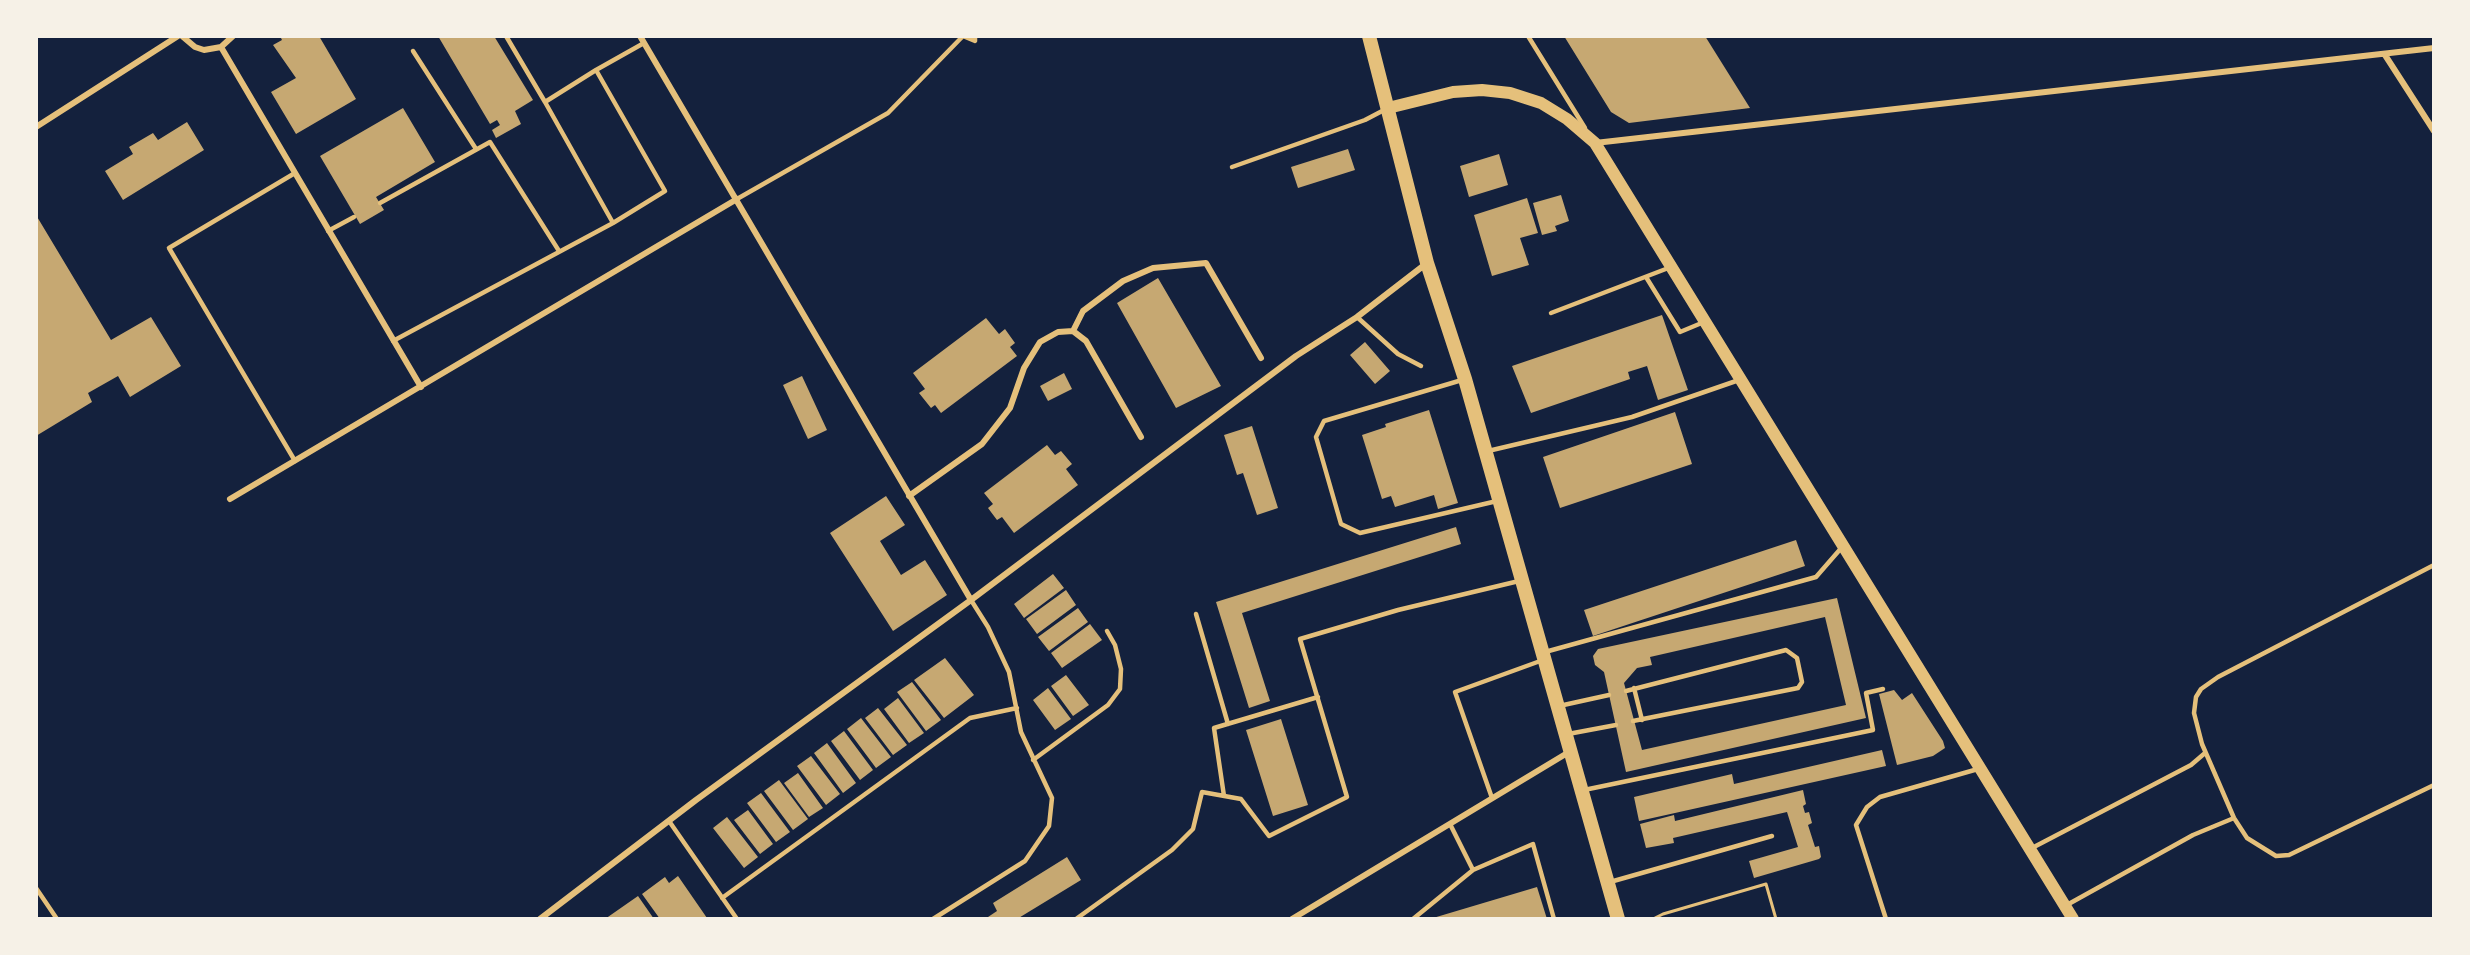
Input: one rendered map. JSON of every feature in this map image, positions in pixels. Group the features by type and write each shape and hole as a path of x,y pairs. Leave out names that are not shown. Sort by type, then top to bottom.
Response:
{"main road":[{"path":"1369,36 1427,263 1465,379 1618,919"},
{"path":"1388,108 1453,92 1482,90 1510,93 1541,103 1568,120 1595,143 2073,919"}],"street":[{"path":"36,127 180,36 195,47 204,50 221,47 233,36"},
{"path":"640,36 971,600"},
{"path":"221,47 421,387"},
{"path":"1595,143 2434,48"},
{"path":"2385,55 2434,131"},
{"path":"230,499 737,199"},
{"path":"1073,331 1083,310 1123,281 1153,268 1206,263 1261,358"},
{"path":"540,919 669,821 971,600 1287,362 1357,317 1427,263"},
{"path":"909,496 982,444 1010,408 1024,368 1040,342 1058,332 1073,331 1086,341 1141,437"},
{"path":"1292,919 1571,752"}],"lane":[{"path":"506,36 613,223"},
{"path":"737,199 888,113 963,36 975,41 975,36"},
{"path":"1528,36 1595,143"},
{"path":"545,102 644,43"},
{"path":"413,51 476,149"},
{"path":"393,341 613,223 665,190 596,70"},
{"path":"1232,167 1365,120 1388,108"},
{"path":"380,203 490,142 559,251"},
{"path":"295,173 169,248 295,461"},
{"path":"328,231 354,217"},
{"path":"1551,313 1671,267"},
{"path":"1646,277 1680,332 1705,322"},
{"path":"1357,317 1398,354 1421,366"},
{"path":"1465,379 1324,421 1316,437 1328,481 1341,524 1360,532 1499,500"},
{"path":"1485,451 1632,417 1740,379"},
{"path":"1492,798 1455,692 1544,656 1816,577 1843,546"},
{"path":"2434,565 2218,677 2201,689 2196,697 2194,713 2205,753 2234,818 2247,838 2262,850 2276,856 2289,855 2434,785"},
{"path":"1076,919 1179,843 1192,828 1202,792 1242,800 1269,836 1347,797 1300,639 1398,610 1522,580"},
{"path":"933,919 1025,861 1049,826 1052,798 1021,732 1009,672 988,627 971,600"},
{"path":"1196,614 1228,724"},
{"path":"1033,760 1108,705 1119,689 1121,669 1115,645 1107,631"},
{"path":"1626,691 1786,650 1797,658 1802,682 1798,688 1633,722"},
{"path":"1634,688 1642,720"},
{"path":"1582,790 1873,730 1866,693 1883,689"},
{"path":"1558,706 1609,695"},
{"path":"1224,796 1214,728 1318,697"},
{"path":"722,898 970,718 1017,708"},
{"path":"1566,734 1616,725"},
{"path":"2030,849 2191,765 2205,753"},
{"path":"1886,919 1856,825 1867,807 1880,796 1980,768"},
{"path":"2066,906 2193,835 2234,818"},
{"path":"669,821 737,919"},
{"path":"1450,824 1473,870"},
{"path":"1608,882 1772,836"},
{"path":"1413,919 1473,870 1533,844 1554,919"},
{"path":"36,888 57,919"}],"path":[{"path":"1655,918 1766,884 1776,919"}],"building":[{"path":"280,36 319,36 356,99 296,134 271,92 296,78 273,45 282,40"},
{"path":"438,36 494,36 533,100 515,111 521,124 496,138 492,130 500,125 497,120 490,124"},
{"path":"1564,36 1705,36 1750,108 1629,123 1611,112"},
{"path":"403,108 435,162 376,197 384,210 360,224 320,156"},
{"path":"187,122 204,150 123,200 105,171 133,154 129,147 153,133 158,140"},
{"path":"1348,149 1355,170 1298,188 1291,167"},
{"path":"1499,154 1508,185 1469,197 1460,166"},
{"path":"1561,195 1569,221 1555,226 1557,231 1542,235 1533,203"},
{"path":"1527,198 1538,233 1520,238 1529,265 1492,276 1474,215"},
{"path":"36,215 111,340 151,317 181,366 130,397 118,376 88,393 92,402 36,436"},
{"path":"1158,278 1221,386 1176,408 1117,303"},
{"path":"1662,315 1688,390 1658,400 1647,366 1628,372 1630,379 1531,413 1512,366"},
{"path":"986,318 999,334 1005,329 1015,343 1010,347 1017,356 941,413 935,405 931,408 919,393 925,389 913,373"},
{"path":"1365,342 1390,371 1375,384 1350,355"},
{"path":"1064,373 1072,389 1048,401 1040,386"},
{"path":"802,376 827,430 808,439 783,385"},
{"path":"1429,410 1458,503 1438,509 1434,495 1395,507 1391,496 1382,499 1362,435 1386,427 1385,424"},
{"path":"1675,412 1692,464 1560,508 1543,457"},
{"path":"1252,426 1278,508 1257,515 1243,473 1237,475 1224,435"},
{"path":"1047,445 1055,455 1061,451 1072,464 1066,469 1078,485 1014,533 1002,517 997,520 988,508 993,504 984,493"},
{"path":"886,496 905,525 880,541 901,575 925,560 947,595 893,631 830,533"},
{"path":"1456,527 1461,544 1242,613 1270,701 1249,708 1216,602"},
{"path":"1796,540 1805,566 1593,636 1584,610"},
{"path":"1053,574 1064,588 1024,618 1014,604"},
{"path":"1066,590 1076,605 1037,634 1026,619"},
{"path":"1837,598 1866,718 1626,772 1604,672 1595,665 1593,656 1598,649","holes":["1825,617 1846,705 1642,750 1624,683 1637,668 1652,665 1650,657"]},
{"path":"1078,608 1088,622 1049,651 1038,637"},
{"path":"1090,624 1102,640 1062,668 1051,653"},
{"path":"945,658 974,695 944,718 914,680"},
{"path":"1066,675 1089,705 1073,716 1051,686"},
{"path":"912,682 941,720 926,731 897,692"},
{"path":"1048,688 1071,719 1055,730 1033,700"},
{"path":"1894,690 1902,700 1912,693 1943,741 1945,748 1933,756 1897,765 1879,694"},
{"path":"898,698 924,733 909,743 884,709"},
{"path":"878,708 907,745 893,755 865,718"},
{"path":"861,718 891,757 876,768 847,729"},
{"path":"1281,719 1308,805 1273,816 1246,730"},
{"path":"844,731 873,770 860,780 831,741"},
{"path":"827,743 856,783 843,793 814,753"},
{"path":"1882,750 1886,766 1639,821 1634,797 1732,774 1734,784"},
{"path":"811,756 840,794 826,805 797,766"},
{"path":"798,773 823,808 809,817 784,783"},
{"path":"779,780 808,819 793,830 764,791"},
{"path":"1803,790 1806,804 1803,806 1805,813 1809,812 1812,823 1808,825 1815,847 1819,846 1821,857 1819,859 1754,878 1749,861 1798,847 1787,812 1673,838 1674,843 1646,848 1640,824 1674,815 1675,821"},
{"path":"761,793 790,832 776,842 747,803"},
{"path":"748,810 773,844 760,854 734,820"},
{"path":"727,817 758,857 744,868 713,828"},
{"path":"1067,857 1081,880 1017,919 985,919 997,911 993,903"},
{"path":"678,876 706,919 660,919 642,894 665,877 669,883"},
{"path":"1537,887 1547,919 1433,918"},
{"path":"638,896 654,919 605,919"}]}
